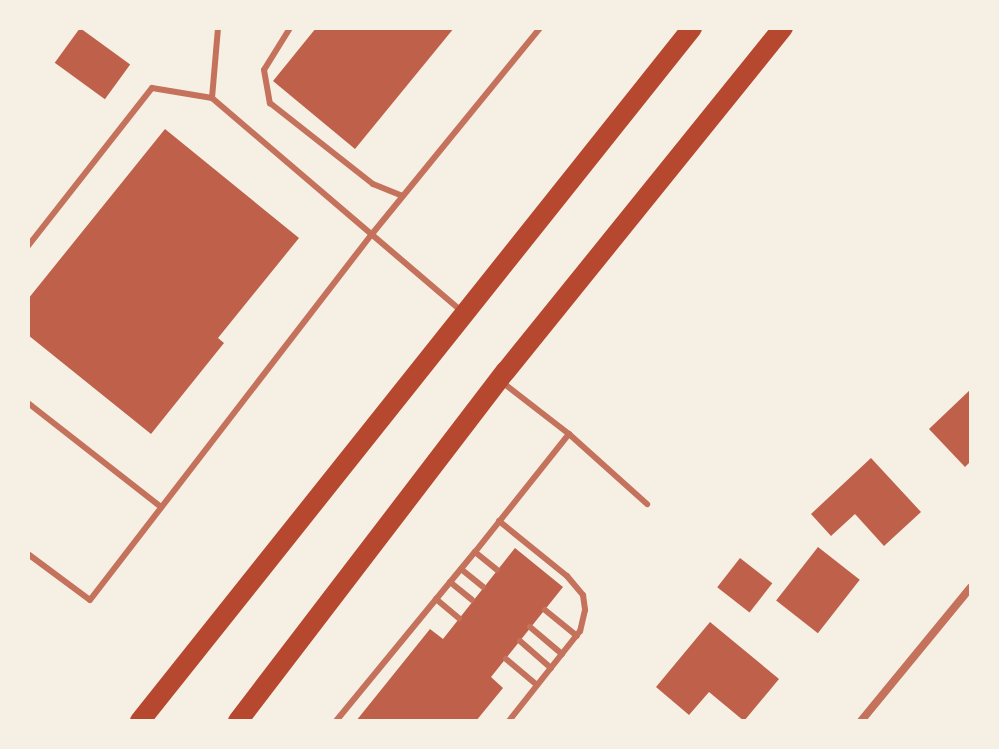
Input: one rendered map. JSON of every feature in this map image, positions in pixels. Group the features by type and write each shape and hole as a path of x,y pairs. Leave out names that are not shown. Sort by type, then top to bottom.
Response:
{"main road":[{"path":"140,721 692,28"},
{"path":"238,721 499,380 783,28"}],"street":[{"path":"861,721 971,587"}],"lane":[{"path":"212,98 218,28"},
{"path":"290,28 264,70 270,103 373,184 403,196"},
{"path":"28,554 90,600 372,234 540,28"},
{"path":"28,246 152,88 212,98 464,313"},
{"path":"499,380 569,434 647,504"},
{"path":"28,403 161,507"},
{"path":"336,721 569,434"},
{"path":"499,521 567,576 583,595 585,610 577,636 509,721"},
{"path":"475,552 497,570"},
{"path":"461,569 483,587"},
{"path":"450,582 472,600"},
{"path":"436,599 459,618"},
{"path":"545,610 577,636"},
{"path":"530,627 562,654"},
{"path":"520,641 551,668"},
{"path":"506,659 537,685"}],"building":[{"path":"80,28 130,64 105,99 55,63"},
{"path":"316,28 454,28 355,149 273,81"},
{"path":"165,129 299,238 218,338 224,343 151,434 28,335 28,299"},
{"path":"971,389 971,461 965,467 929,429"},
{"path":"871,458 921,512 884,546 855,514 831,536 811,514"},
{"path":"818,547 860,580 818,633 776,601"},
{"path":"515,548 563,587 491,677 503,688 476,721 356,721 430,629 443,639"},
{"path":"740,558 772,583 750,612 717,587"},
{"path":"710,622 779,679 744,721 709,692 689,715 656,687"}]}
